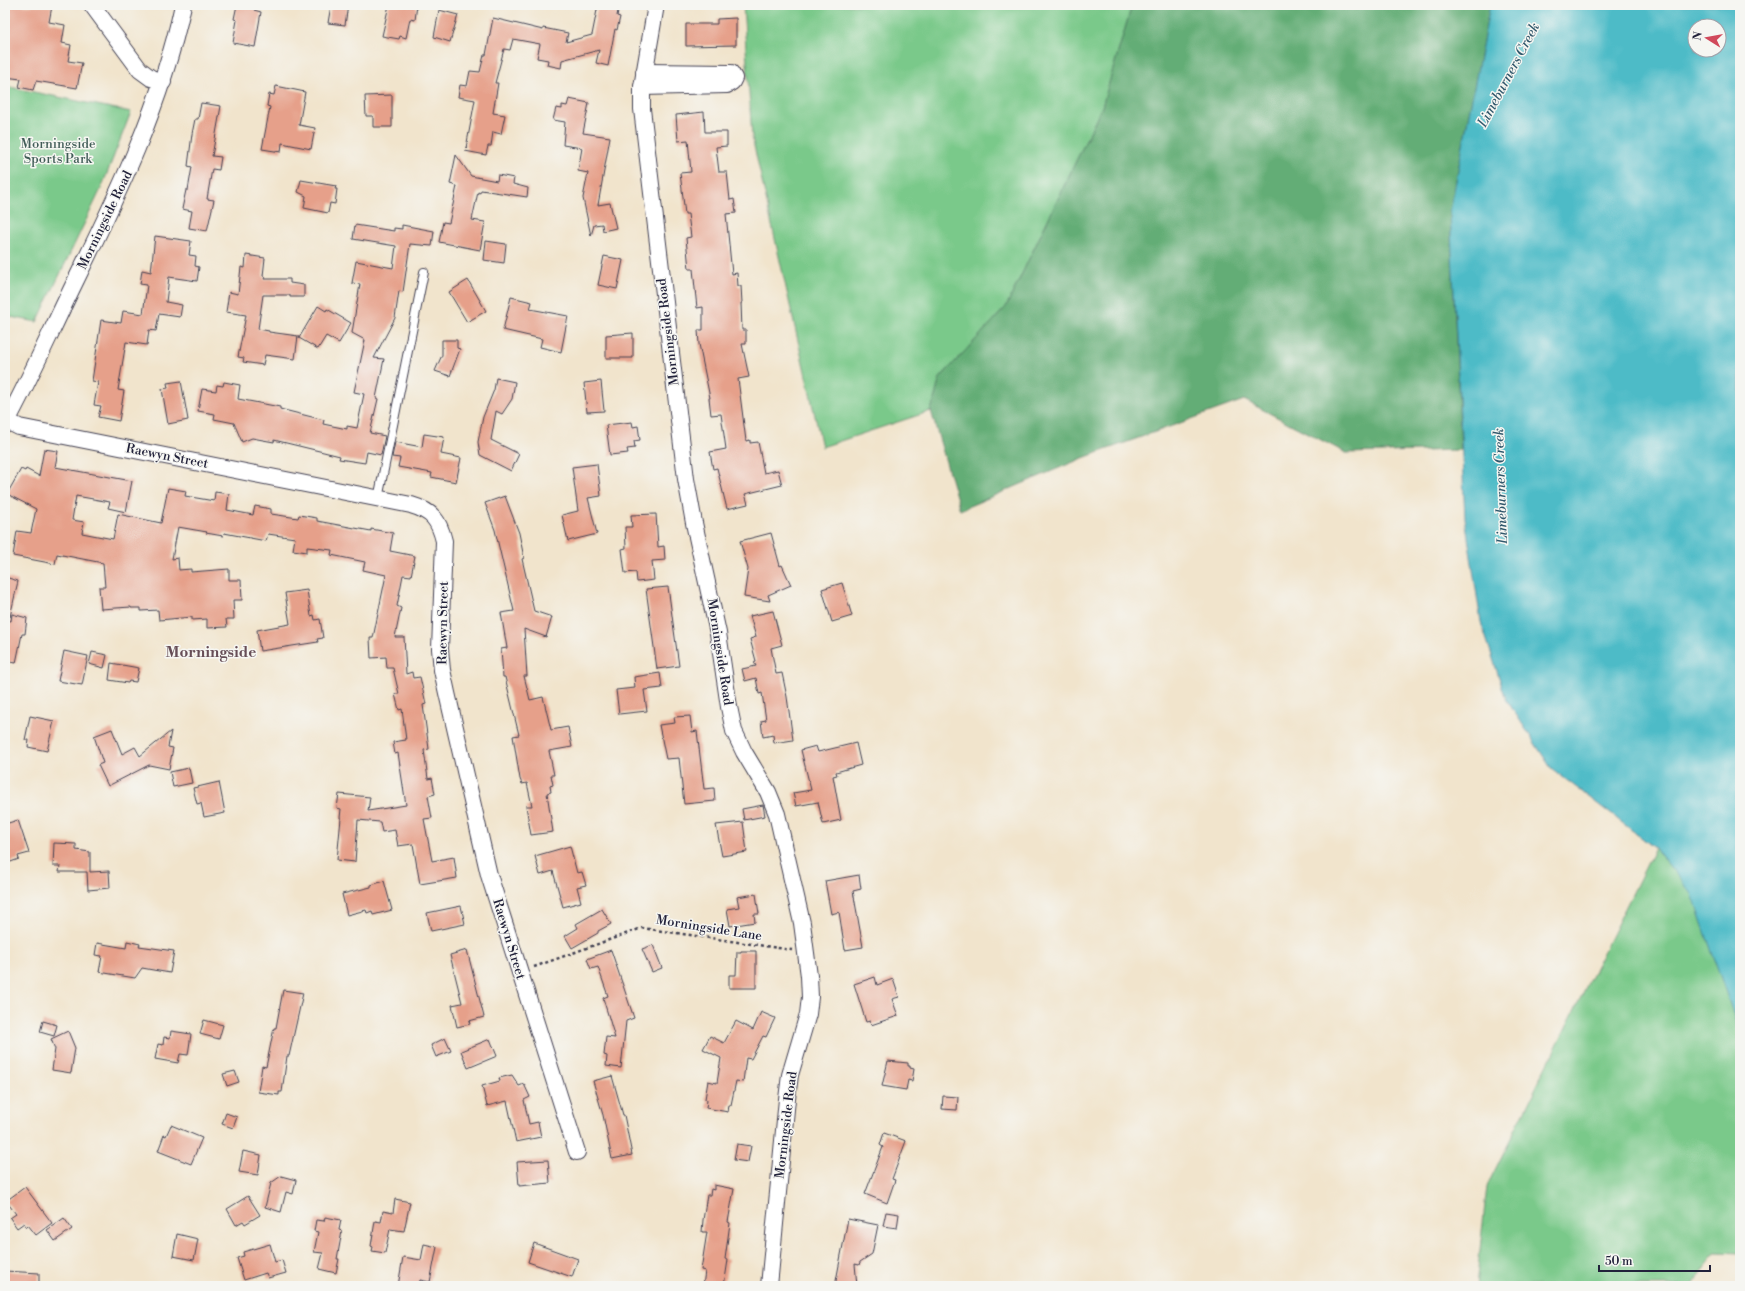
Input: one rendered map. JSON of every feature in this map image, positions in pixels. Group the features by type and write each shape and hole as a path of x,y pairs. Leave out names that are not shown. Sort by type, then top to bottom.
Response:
{"street":[{"path":"92,5 140,70 150,78 163,82"},
{"name":"Morningside Road","path":"6,423 116,199 138,149 163,82 183,5"},
{"name":"Morningside Road","path":"656,5 643,80 642,109 686,479 718,633 728,707 738,738 768,792 777,814 802,923 810,990 808,1014 789,1081 769,1286"},
{"name":"Raewyn Street","path":"6,423 420,507 429,512 441,528 444,547 440,649 442,670 489,875 576,1152"}],"lane":[{"path":"378,499 424,272"}],"path":[{"name":"Morningside Lane","path":"520,972 642,928 806,952"}],"green space":[{"path":"743,5 1132,5 1102,107 1006,307 940,378 931,411 822,447 752,137"},
{"path":"1132,5 1490,5 1450,212 1461,450 1346,453 1244,400 1083,458 960,510 931,411 940,378 1006,307 1102,107"},
{"name":"Morningside Sports Park","path":"5,86 131,112 101,189 37,322 5,316"},
{"path":"1740,803 1740,1253 1715,1252 1692,1286 1476,1286 1487,1186 1655,848 1619,820"}],"water":[{"name":"Limeburners Creek","path":"1490,5 1740,5 1740,1029 1737,1025 1692,894 1655,848 1551,768 1506,699 1481,622 1465,518 1450,212"}],"building":[{"path":"5,5 52,6 49,22 65,25 62,43 71,45 68,61 82,63 77,88 36,81 33,90 19,87 21,79 5,77"},
{"path":"237,5 255,5 254,10 261,12 255,47 233,43 237,20 234,19"},
{"path":"331,5 348,5 345,25 328,23"},
{"path":"389,5 417,5 415,20 410,19 406,38 400,36 399,39 382,36"},
{"path":"598,5 619,5 617,16 620,17 617,30 615,29 608,66 596,63 599,50 562,60 561,68 547,65 548,60 537,58 540,44 513,39 510,50 504,49 495,83 498,83 493,113 505,115 501,134 493,132 491,146 488,146 486,155 465,151 468,148 466,148 475,100 458,97 460,85 467,86 470,71 480,72 484,55 486,55 493,18 543,30 543,28 568,33 566,42 592,35"},
{"path":"439,10 458,15 450,42 434,37"},
{"path":"736,18 736,45 686,46 686,24 717,24 717,19"},
{"path":"276,86 305,92 299,125 315,128 311,149 282,143 281,152 262,149 270,107 267,106 269,94 274,95"},
{"path":"392,95 392,127 373,127 373,116 366,116 365,96"},
{"path":"569,99 589,103 583,133 610,137 598,205 610,203 616,228 603,231 602,224 594,225 591,236 583,198 588,173 578,171 582,148 563,145 565,122 553,120 556,108 562,109 562,105 567,106"},
{"path":"201,103 221,106 212,156 221,157 219,170 212,169 207,199 214,200 207,231 189,228 192,211 182,209 186,190 188,190 192,167 188,166 192,134 195,119 198,119"},
{"path":"704,112 705,132 727,132 727,146 716,147 719,172 727,172 730,200 734,199 736,213 726,214 732,274 737,273 738,286 741,286 742,330 746,330 746,344 742,344 749,377 738,379 746,441 750,440 750,443 758,442 764,473 778,470 782,485 745,494 748,504 727,509 717,468 713,469 710,452 726,449 721,414 711,415 710,398 699,344 698,330 703,330 703,307 697,308 693,269 689,269 686,238 691,237 688,214 685,214 680,173 691,172 688,140 678,141 676,115"},
{"path":"456,155 471,176 497,181 498,175 514,178 513,184 528,188 527,197 481,190 480,193 478,192 472,220 485,222 480,250 439,242 443,222 449,223 457,186 450,184"},
{"path":"301,180 336,186 335,204 330,203 328,213 304,208 306,196 298,192"},
{"path":"355,225 394,231 394,228 402,229 402,225 434,231 432,246 410,244 403,292 399,291 395,318 374,358 384,359 376,398 378,399 370,433 385,436 381,455 367,452 365,463 339,459 340,456 274,440 274,442 252,438 242,442 234,423 214,419 215,414 198,411 202,389 216,391 217,385 223,386 224,382 240,385 238,399 280,407 280,409 324,420 323,424 347,429 347,426 357,428 364,394 354,392 365,340 352,333 360,284 352,283 356,261 393,268 396,246 353,239"},
{"path":"155,236 191,241 189,255 196,256 195,266 199,267 197,281 169,277 166,302 182,305 180,317 159,314 156,331 149,330 147,345 126,342 118,390 124,391 119,421 98,417 101,406 94,405 98,382 92,381 101,320 121,323 123,311 143,314 147,285 140,284 142,270 151,272"},
{"path":"486,241 506,244 504,263 484,260"},
{"path":"246,255 265,258 264,279 290,279 290,283 304,285 304,297 290,297 290,295 263,295 258,329 298,336 295,359 265,355 263,365 243,362 244,358 238,357 246,315 226,312 229,292 238,294 241,267 245,268"},
{"path":"604,256 623,260 617,289 598,285"},
{"path":"468,280 486,311 467,322 449,292"},
{"path":"511,297 532,302 530,309 568,316 561,352 540,347 542,339 503,330"},
{"path":"318,306 326,311 327,309 351,323 339,343 326,336 318,349 299,338"},
{"path":"633,333 633,358 606,358 606,335"},
{"path":"442,340 457,340 457,348 460,349 450,376 435,371 442,355"},
{"path":"496,378 515,382 512,399 502,414 496,411 491,440 519,454 511,471 480,455 478,442 483,417 494,390"},
{"path":"181,381 188,420 168,424 162,389 168,388 167,383"},
{"path":"601,381 604,411 587,412 584,383"},
{"path":"632,422 633,427 638,426 640,440 634,441 635,448 627,449 628,453 610,455 606,425"},
{"path":"424,434 444,437 441,454 461,458 456,482 431,477 432,473 398,467 400,458 392,457 395,442 422,447"},
{"path":"44,449 58,451 55,467 132,481 126,512 108,508 110,502 76,496 72,520 84,522 82,533 113,539 118,514 161,523 168,488 186,491 185,496 214,501 215,492 229,494 227,510 253,515 255,506 271,509 271,514 298,518 299,515 317,518 317,521 371,531 371,529 393,533 390,551 415,556 411,576 403,575 397,606 401,608 395,637 404,637 406,674 412,672 413,678 420,677 426,704 423,705 429,749 424,750 428,779 432,778 435,794 428,796 432,818 424,819 432,861 454,857 457,878 420,884 413,844 398,846 395,830 382,832 380,822 358,820 355,862 337,860 341,818 341,809 337,808 339,794 370,797 368,811 406,805 398,753 395,754 393,742 406,740 402,709 399,710 395,694 399,694 393,668 387,668 386,657 371,658 370,638 373,638 386,575 363,570 365,562 331,555 332,550 307,547 307,552 293,550 295,538 268,534 266,541 224,533 223,536 178,527 172,559 178,558 179,570 191,569 191,572 229,569 229,580 241,580 242,600 233,600 234,619 226,619 227,627 207,628 207,619 192,620 192,617 159,620 158,610 141,611 141,608 131,607 101,609 99,587 105,587 103,563 57,554 55,564 13,556 17,531 31,533 36,509 7,494 21,469 25,471 26,469 39,476"},
{"path":"597,464 601,496 588,498 597,534 568,541 562,515 578,511 572,467"},
{"path":"505,496 519,533 524,558 522,559 534,611 552,617 546,637 524,629 527,676 524,676 530,700 543,697 551,730 568,727 572,747 549,751 554,775 551,775 553,785 550,786 551,792 547,793 553,832 531,835 526,806 532,806 527,783 522,784 520,779 513,736 519,735 505,677 503,677 501,649 507,648 501,613 514,611 495,530 485,503"},
{"path":"656,514 658,547 664,546 665,560 652,561 654,580 637,582 636,572 625,573 622,549 626,548 625,527 632,527 631,515"},
{"path":"771,533 780,566 782,565 791,585 768,595 770,601 744,597 748,569 740,541"},
{"path":"5,577 18,581 10,617 5,617"},
{"path":"842,583 852,616 832,622 822,589"},
{"path":"668,587 679,666 657,669 646,589"},
{"path":"307,590 311,616 314,615 315,620 320,619 323,638 317,639 318,642 260,651 257,630 290,624 285,593"},
{"path":"773,611 782,645 771,648 776,674 782,673 793,740 774,743 773,735 763,737 761,721 766,720 762,693 759,694 756,678 745,681 742,669 756,666 750,639 756,637 750,616"},
{"path":"12,614 27,618 25,634 22,634 16,663 5,661 5,620 11,621"},
{"path":"64,651 88,656 82,685 58,681"},
{"path":"92,652 107,655 104,668 89,664"},
{"path":"111,663 139,668 136,682 129,681 128,683 109,680"},
{"path":"660,673 662,688 644,690 647,711 619,714 616,690 635,688 634,677"},
{"path":"30,716 54,721 47,751 28,747 29,740 25,740"},
{"path":"690,716 692,732 697,731 704,789 714,788 715,801 684,804 679,758 666,759 659,725 675,723 674,717"},
{"path":"112,729 122,754 135,747 140,756 171,731 168,747 173,748 169,769 149,765 108,786 98,765 103,763 94,736"},
{"path":"856,743 861,765 836,772 837,775 833,776 841,820 823,824 818,802 796,806 793,793 811,790 801,750 816,746 818,752"},
{"path":"189,768 192,783 173,787 170,772"},
{"path":"219,782 225,813 204,817 201,803 197,804 193,788"},
{"path":"763,805 765,816 744,820 742,809"},
{"path":"18,820 29,853 18,856 19,859 5,864 5,824"},
{"path":"743,822 747,852 722,856 716,825"},
{"path":"54,843 76,844 76,850 90,852 90,872 109,871 110,888 88,890 87,872 59,872 60,866 53,866"},
{"path":"570,846 577,873 582,872 586,885 577,887 581,902 563,907 553,871 540,875 535,856"},
{"path":"859,875 861,889 853,891 863,947 845,950 839,912 831,914 825,881"},
{"path":"384,881 392,910 373,915 372,911 367,913 366,910 347,915 342,894 371,887 371,885"},
{"path":"756,894 759,914 754,914 755,922 730,926 727,909 739,907 737,897"},
{"path":"461,906 465,924 431,931 427,913"},
{"path":"602,909 611,924 572,948 565,936 578,928 576,924"},
{"path":"127,941 140,944 139,946 174,951 170,973 142,968 135,978 99,972 102,956 95,955 97,943 126,948"},
{"path":"653,945 662,968 652,972 642,949"},
{"path":"467,950 484,1017 469,1021 470,1024 457,1027 452,1005 462,1003 450,955"},
{"path":"611,950 634,1018 626,1021 621,1068 606,1066 607,1056 604,1055 606,1037 615,1038 603,998 608,996 598,967 591,969 587,959"},
{"path":"756,951 756,988 729,988 729,975 736,975 737,952"},
{"path":"875,977 877,985 893,979 899,997 892,999 898,1016 871,1025 870,1021 866,1022 854,984"},
{"path":"283,990 303,993 289,1056 287,1056 282,1092 279,1092 279,1095 258,1092 262,1066 266,1067 274,1028 276,1028"},
{"path":"761,1012 775,1018 766,1037 763,1036 751,1059 746,1058 743,1082 736,1081 728,1112 706,1108 707,1100 705,1099 708,1081 717,1083 721,1058 703,1049 710,1036 724,1043 736,1021 753,1030"},
{"path":"204,1020 223,1025 219,1039 200,1034"},
{"path":"43,1021 57,1025 54,1036 40,1032"},
{"path":"68,1031 75,1048 71,1073 52,1070 55,1049 51,1039"},
{"path":"171,1031 191,1034 188,1055 180,1054 178,1063 155,1059 158,1044 163,1045 164,1037 170,1038"},
{"path":"445,1038 451,1051 436,1057 431,1045"},
{"path":"490,1039 497,1056 468,1068 461,1051"},
{"path":"888,1061 908,1063 910,1068 914,1069 912,1081 908,1080 906,1090 882,1086"},
{"path":"235,1071 239,1082 227,1086 223,1074"},
{"path":"512,1075 519,1086 524,1084 530,1097 524,1100 529,1124 538,1122 541,1137 516,1142 507,1101 487,1106 482,1086 500,1081 499,1078"},
{"path":"612,1076 624,1115 632,1155 612,1159 603,1115 593,1081"},
{"path":"943,1096 958,1097 957,1110 942,1109"},
{"path":"226,1113 237,1117 233,1128 222,1124"},
{"path":"171,1125 202,1138 191,1164 158,1151 164,1135 166,1136"},
{"path":"884,1133 906,1141 892,1179 895,1180 887,1203 865,1194 883,1147 880,1145"},
{"path":"737,1144 751,1146 748,1162 734,1160"},
{"path":"243,1151 261,1155 258,1175 239,1172"},
{"path":"548,1160 550,1183 519,1186 517,1162"},
{"path":"281,1176 296,1180 293,1194 286,1192 281,1212 265,1207 271,1183"},
{"path":"714,1185 734,1189 728,1222 730,1223 725,1259 728,1260 724,1286 703,1286 705,1271 701,1270 707,1232 702,1232 703,1220 707,1195 710,1195 711,1189 714,1190"},
{"path":"25,1187 52,1223 36,1235 28,1225 26,1227 24,1223 17,1228 10,1218 16,1214 6,1201"},
{"path":"248,1196 260,1215 245,1224 243,1221 236,1225 227,1209"},
{"path":"395,1199 410,1202 404,1231 390,1229 385,1253 372,1251 373,1247 371,1246 375,1221 381,1222 383,1211 393,1213"},
{"path":"886,1212 899,1214 897,1228 883,1226"},
{"path":"325,1217 341,1220 339,1230 342,1231 336,1273 319,1269 323,1253 314,1252 318,1232 314,1231 316,1220 324,1221"},
{"path":"64,1218 72,1229 55,1241 47,1230"},
{"path":"848,1219 878,1225 872,1254 860,1262 859,1265 855,1264 857,1286 835,1286"},
{"path":"177,1234 198,1239 194,1260 173,1256"},
{"path":"534,1243 578,1259 572,1277 528,1262"},
{"path":"270,1244 275,1262 282,1260 286,1273 268,1278 266,1273 244,1280 237,1258 244,1256 243,1252"},
{"path":"424,1244 437,1247 430,1282 420,1280 419,1286 398,1286 403,1257 421,1260"},
{"path":"5,1271 39,1273 39,1286 5,1286"}],"district":[{"name":"Morningside","path":"211,652"}]}
